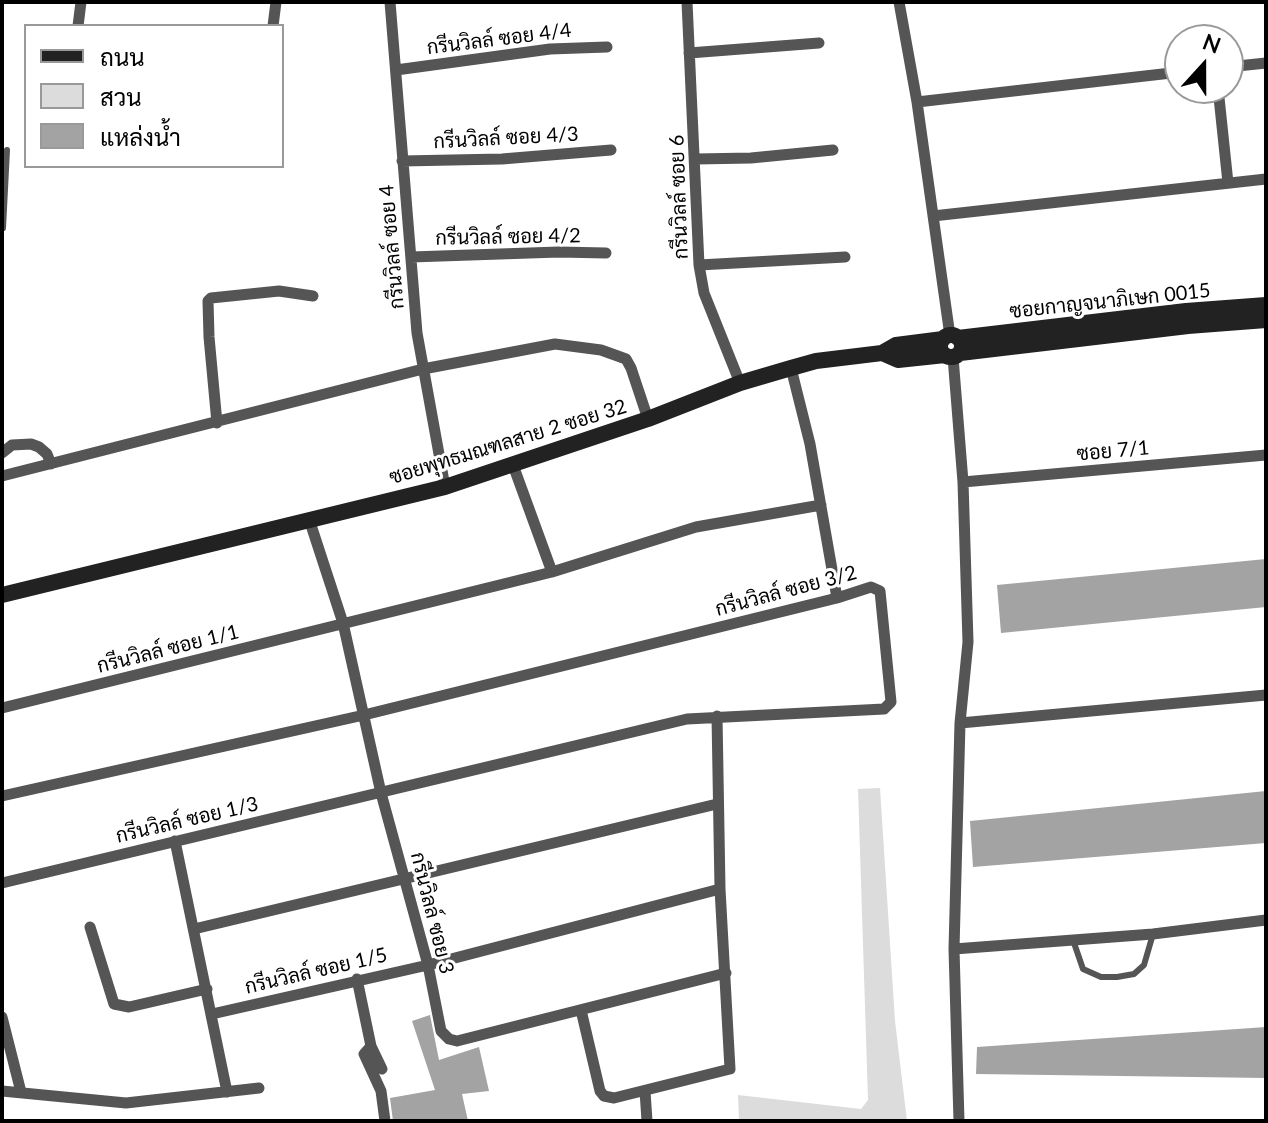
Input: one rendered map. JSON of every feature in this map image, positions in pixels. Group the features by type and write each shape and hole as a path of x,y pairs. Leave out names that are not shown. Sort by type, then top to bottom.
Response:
{"street":[{"path":"78,24 81,2"},
{"path":"273,24 276,2"},
{"name":"กรีนวิลล์ ซอย 4","path":"390,2 417,333 445,487"},
{"name":"กรีนวิลล์ ซอย 6","path":"687,2 699,265 704,293 740,383"},
{"path":"899,2 917,102 951,346 963,482 968,642 960,723 954,949 959,1121"},
{"path":"689,53 819,43"},
{"name":"กรีนวิลล์ ซอย 4/4","path":"396,70 550,49 607,47"},
{"path":"1244,65 1266,63"},
{"path":"917,102 1164,74"},
{"path":"1220,104 1228,183"},
{"name":"กรีนวิลล์ ซอย 4/3","path":"402,161 502,159 611,150"},
{"path":"696,159 751,158 833,150"},
{"path":"933,216 1266,179"},
{"name":"กรีนวิลล์ ซอย 4/2","path":"411,257 606,253"},
{"path":"699,265 845,257"},
{"path":"217,423 207,322 208,301 211,298 279,291 313,296"},
{"name":"ซอยกาญจนาภิเษก 0015","path":"951,346 1186,311 1266,305"},
{"name":"ซอยกาญจนาภิเษก 0015","path":"951,346 1266,320"},
{"path":"2,476 423,369 555,344 601,350 626,359 648,419"},
{"name":"ซอยพุทธมณฑลสาย 2 ซอย 32","path":"2,595 445,487 648,419 740,383 816,361 882,353 896,345 951,346"},
{"path":"791,368 810,444 837,598"},
{"path":"2,453 12,445 31,444 47,454 51,464"},
{"name":"ซอย 7/1","path":"963,482 1266,455"},
{"path":"513,465 552,572"},
{"name":"กรีนวิลล์ ซอย 1/1","path":"2,708 552,572 696,527 821,505"},
{"name":"กรีนวิลล์ ซอย 3","path":"309,519 343,623 381,793 428,965 441,1031 449,1039 457,1041 726,973"},
{"name":"กรีนวิลล์ ซอย 3/2","path":"2,796 364,715 871,587 880,591 891,702 888,708 687,719 381,793"},
{"path":"960,723 1266,695"},
{"path":"581,1010 602,1094 614,1098 730,1069 720,889 717,716"},
{"name":"กรีนวิลล์ ซอย 1/3","path":"2,883 381,793"},
{"path":"194,929 717,804"},
{"path":"175,841 227,1092"},
{"name":"กรีนวิลล์ ซอย 1/5","path":"212,1014 428,965 720,889"},
{"path":"954,949 1153,934 1266,920"},
{"path":"90,927 114,1004 129,1007 207,989"},
{"path":"357,979 371,1046 382,1069"},
{"path":"2,1017 21,1092"},
{"path":"371,1046 364,1054 381,1091 385,1121"},
{"path":"2,1091 126,1103 259,1088"},
{"path":"645,1091 647,1121"}],"lane":[{"path":"3,228 7,150"},
{"path":"1073,940 1083,969 1101,977 1117,977 1134,974 1144,965 1153,934"}],"green space":[{"path":"880,788 895,1021 907,1121 739,1121 738,1095 861,1109 868,1100 858,789"}],"water":[{"path":"1266,559 1266,607 1001,633 997,585"},
{"path":"1266,791 1266,843 973,867 970,821"},
{"path":"430,1015 439,1060 479,1047 489,1091 462,1094 468,1121 393,1121 390,1098 435,1090 412,1021"},
{"path":"1266,1027 1266,1078 976,1074 977,1047"}]}
